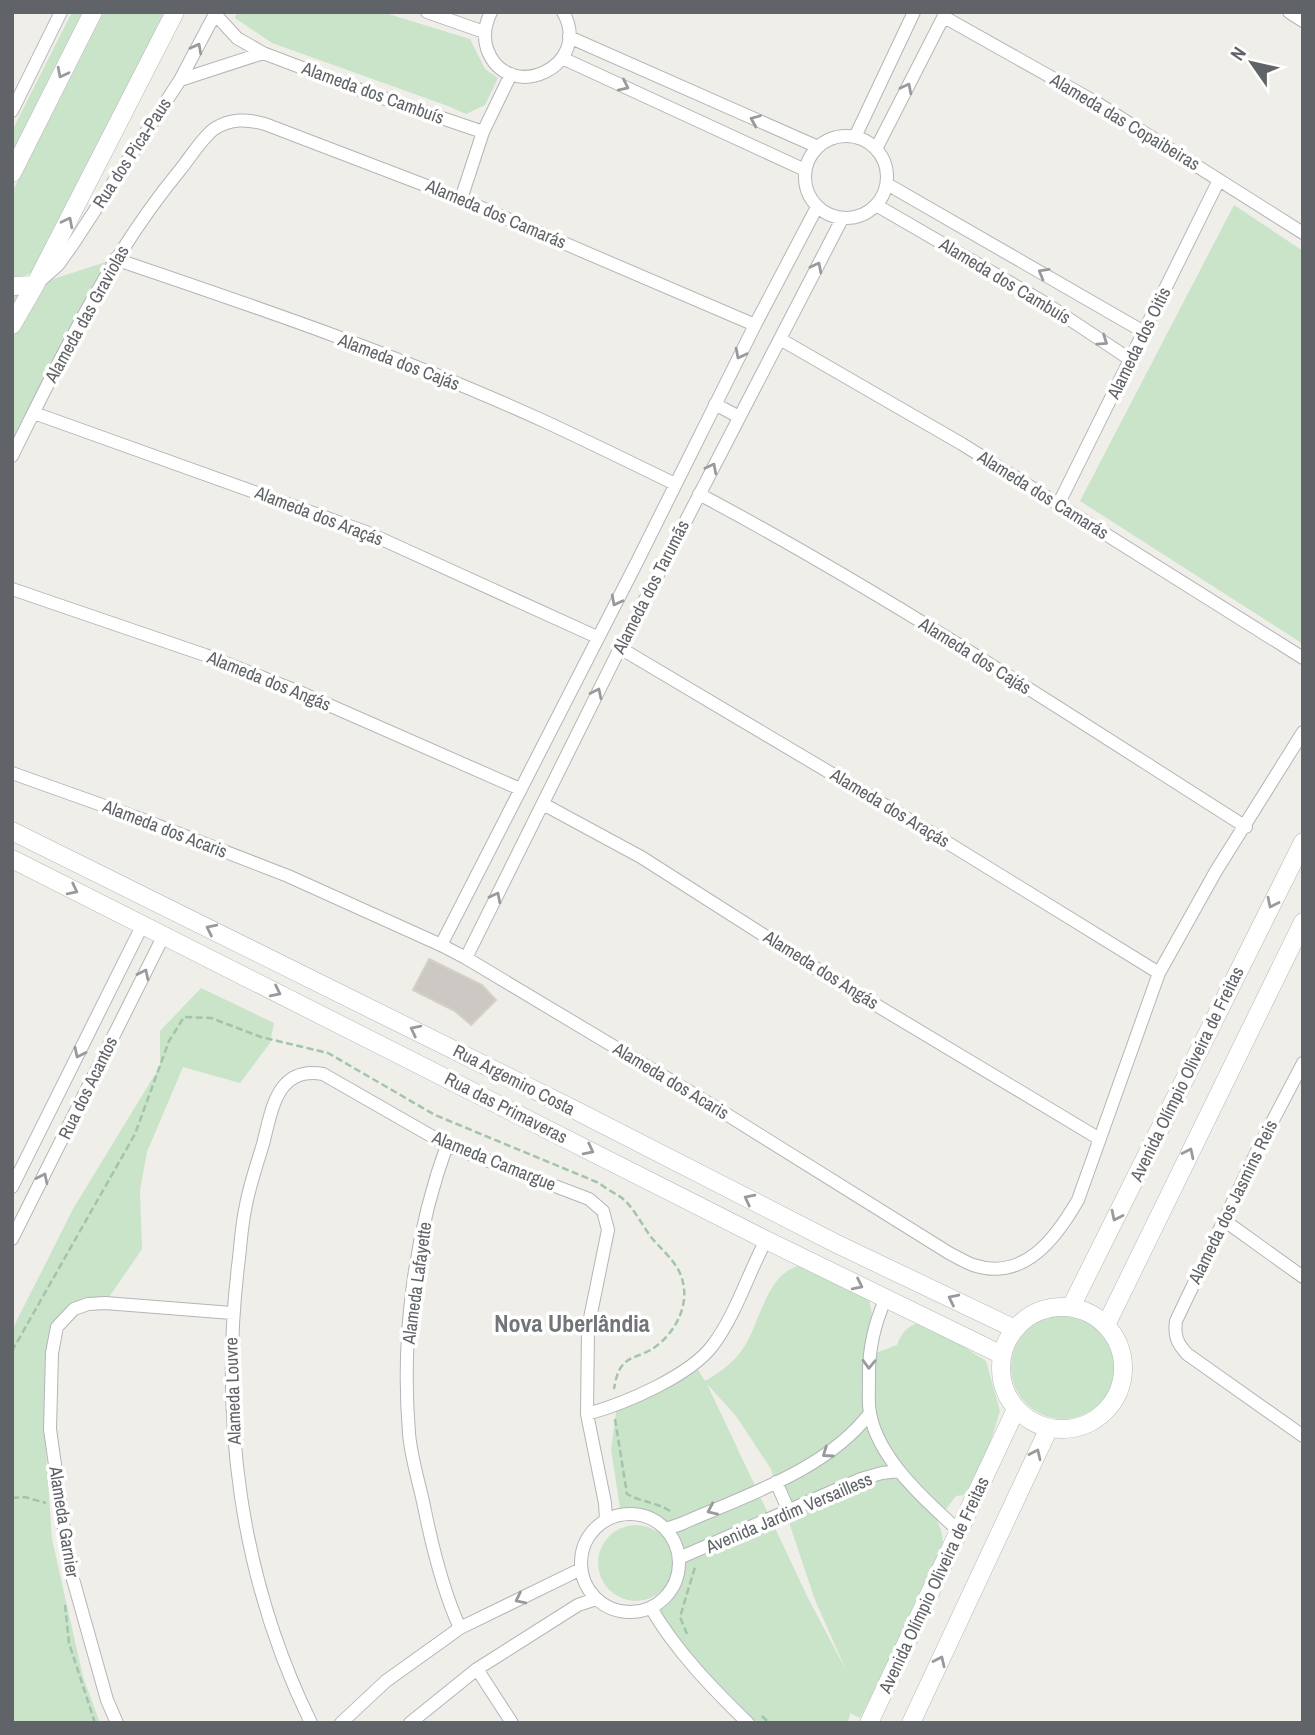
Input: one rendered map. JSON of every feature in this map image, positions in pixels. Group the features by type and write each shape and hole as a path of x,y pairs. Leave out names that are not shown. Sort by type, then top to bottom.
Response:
{"street":[{"path":"12,111 61,12"},
{"path":"12,173 93,12"},
{"name":"Rua dos Pica-Paus","path":"12,325 175,12"},
{"path":"427,12 484,32"},
{"path":"491,12 484,32 491,58 511,74 534,77 555,67 562,58 569,37 569,26 563,12"},
{"path":"855,137 914,12"},
{"path":"1289,12 1303,20"},
{"name":"Rua dos Pica-Paus","path":"35,285 58,265 73,244 180,80 215,13"},
{"name":"Alameda dos Cambuís","path":"215,13 237,38 263,52 371,94 483,132"},
{"path":"876,149 945,15"},
{"name":"Alameda das Copaibeiras","path":"945,15 1097,103 1303,233"},
{"path":"569,37 818,146"},
{"path":"180,80 263,52"},
{"path":"562,58 805,170"},
{"path":"461,199 483,132 511,74"},
{"name":"Alameda dos Camarás","path":"232,121 246,119 265,124 461,199 755,325"},
{"name":"Alameda das Graviolas","path":"12,456 115,260 169,183 213,130 232,121"},
{"path":"855,137 876,149 886,165 887,184 876,205 866,213 855,218 842,219 817,207 809,196 805,170 818,146 829,139 855,137"},
{"name":"Alameda dos Oitis","path":"1058,505 1219,180"},
{"name":"Alameda dos Cambuís","path":"887,184 1144,332"},
{"name":"Alameda dos Cambuís","path":"876,205 1045,303 1131,360"},
{"name":"Alameda dos Tarumãs","path":"441,945 817,207"},
{"name":"Alameda dos Tarumãs","path":"466,958 620,648 842,219"},
{"name":"Alameda dos Cajás","path":"115,260 264,311 434,375 545,421 675,484"},
{"path":"12,286 35,285"},
{"name":"Alameda dos Camarás","path":"780,339 962,444 1303,658"},
{"path":"715,404 739,417"},
{"name":"Alameda dos Araçás","path":"34,413 366,532 597,637"},
{"name":"Alameda dos Cajás","path":"699,494 774,534 972,654 1246,827"},
{"path":"637,562 659,572"},
{"name":"Alameda dos Angás","path":"12,589 205,655 297,691 520,789"},
{"name":"Alameda dos Araçás","path":"620,648 935,835 1159,973"},
{"path":"557,717 580,728"},
{"path":"1159,973 1216,871 1303,732"},
{"name":"Alameda dos Acaris","path":"12,774 141,819 288,876 441,945 710,1104 949,1253 974,1265 997,1269 1023,1262 1045,1248 1078,1200 1159,973"},
{"name":"Alameda dos Angás","path":"543,804 641,857 831,978 1098,1138"},
{"name":"Rua Argemiro Costa","path":"12,831 577,1111 836,1244 1015,1329"},
{"name":"Avenida Olímpio Oliveira de Freitas","path":"1071,1307 1303,842"},
{"name":"Rua das Primaveras","path":"12,859 765,1240 1002,1355"},
{"name":"Avenida Olímpio Oliveira de Freitas","path":"1106,1325 1303,922"},
{"name":"Rua dos Acantos","path":"12,1187 142,926"},
{"name":"Rua dos Acantos","path":"12,1239 163,937"},
{"name":"Alameda dos Jasmins Reis","path":"1303,1063 1259,1146 1176,1321 1175,1331 1177,1343 1187,1354 1303,1436"},
{"name":"Alameda Camargue","path":"309,1071 336,1079 447,1145 589,1199 603,1212 608,1230 588,1328 587,1414"},
{"name":"Alameda Louvre","path":"309,1071 295,1075 283,1086 274,1103 246,1205 232,1313 230,1374 236,1474 265,1607 296,1692 311,1723"},
{"path":"563,1137 577,1111"},
{"name":"Alameda Lafayette","path":"447,1145 424,1220 407,1331 409,1434 434,1552 460,1628"},
{"path":"1225,1221 1303,1277"},
{"path":"606,1520 587,1414 617,1406 695,1365 713,1345 728,1320 765,1240"},
{"path":"818,1265 827,1249 836,1244"},
{"path":"886,1298 879,1312 868,1357 870,1413 878,1437 899,1471 959,1531"},
{"name":"Alameda Garnier","path":"117,1723 107,1700 69,1565 50,1429 51,1353 57,1327 64,1317 81,1306 105,1303 232,1313"},
{"path":"1071,1307 1084,1310 1106,1325 1121,1351 1122,1382 1109,1407 1092,1421 1071,1429 1049,1428 1031,1421 1016,1409 1005,1393 1001,1374 1002,1355 1015,1329 1031,1315 1041,1311 1071,1307"},
{"name":"Avenida Olímpio Oliveira de Freitas","path":"869,1723 1016,1409"},
{"name":"Avenida Jardim Versailless","path":"666,1529 776,1482 823,1457 858,1429 870,1413"},
{"name":"Avenida Olímpio Oliveira de Freitas","path":"911,1723 1049,1428"},
{"name":"Avenida Jardim Versailless","path":"680,1558 861,1479 899,1471"},
{"path":"776,1482 788,1509"},
{"path":"637,1514 653,1519 666,1529 675,1542 680,1558 673,1588 663,1599 651,1608 622,1612 608,1607 596,1598 586,1585 581,1569 584,1546 589,1536 606,1520 621,1515 637,1514"},
{"path":"341,1723 386,1681 460,1628 581,1569"},
{"path":"410,1723 477,1669 578,1605 596,1598"},
{"path":"651,1608 709,1686 748,1723"},
{"path":"477,1669 512,1723"}],"path":[{"path":"12,1351 135,1134 169,1041 184,1017 211,1018 261,1037 328,1053 435,1115 599,1184 623,1199 676,1265 683,1279 684,1295 682,1312 675,1328 660,1344 647,1353 633,1356 621,1366 614,1388 617,1406 615,1425 627,1494 669,1510 681,1524"},
{"path":"688,1634 680,1617 695,1572 695,1553"},
{"path":"759,1714 769,1723"}],"green space":[{"path":"72,12 89,12 12,165 12,131"},
{"path":"103,12 166,12 33,272 15,280 12,278 12,192"},
{"path":"237,12 382,12 470,39 485,69 498,78 485,105 466,114 272,43 235,18"},
{"path":"1234,205 1303,251 1303,644 1080,501"},
{"path":"115,259 12,456 12,286 35,285"},
{"path":"201,988 274,1023 270,1043 240,1083 183,1067 147,1152 140,1190 142,1249 105,1303 64,1317 47,1387 44,1423 52,1539 83,1677 100,1723 12,1723 12,1330 73,1209 160,1066 160,1031"},
{"path":"802,1265 869,1299 872,1314 865,1357 897,1345 907,1329 925,1322 986,1361 1000,1411 977,1485 964,1495 956,1496 937,1521 943,1540 941,1559 860,1718 850,1713 848,1723 748,1723 649,1604 662,1599 672,1589 679,1568 678,1556 670,1534 653,1519 621,1515 611,1449 617,1406 695,1365 705,1381 725,1368 749,1339 772,1288 790,1270","holes":["707,1384 736,1416 771,1469 815,1600 846,1670 808,1598"]},
{"path":"1063,1315 1083,1319 1100,1330 1111,1347 1115,1367 1111,1387 1100,1404 1083,1415 1063,1419 1043,1415 1026,1404 1015,1387 1011,1367 1015,1347 1026,1330 1043,1319"},
{"path":"636,1525 651,1528 663,1536 671,1548 674,1563 671,1578 663,1590 651,1598 636,1601 621,1598 609,1590 601,1578 598,1563 601,1548 609,1536 621,1528"}],"building":[{"path":"429,959 482,985 496,1000 471,1025 455,1011 413,990"}],"district":[{"name":"Nova Uberlândia","path":"572,1324"}]}
